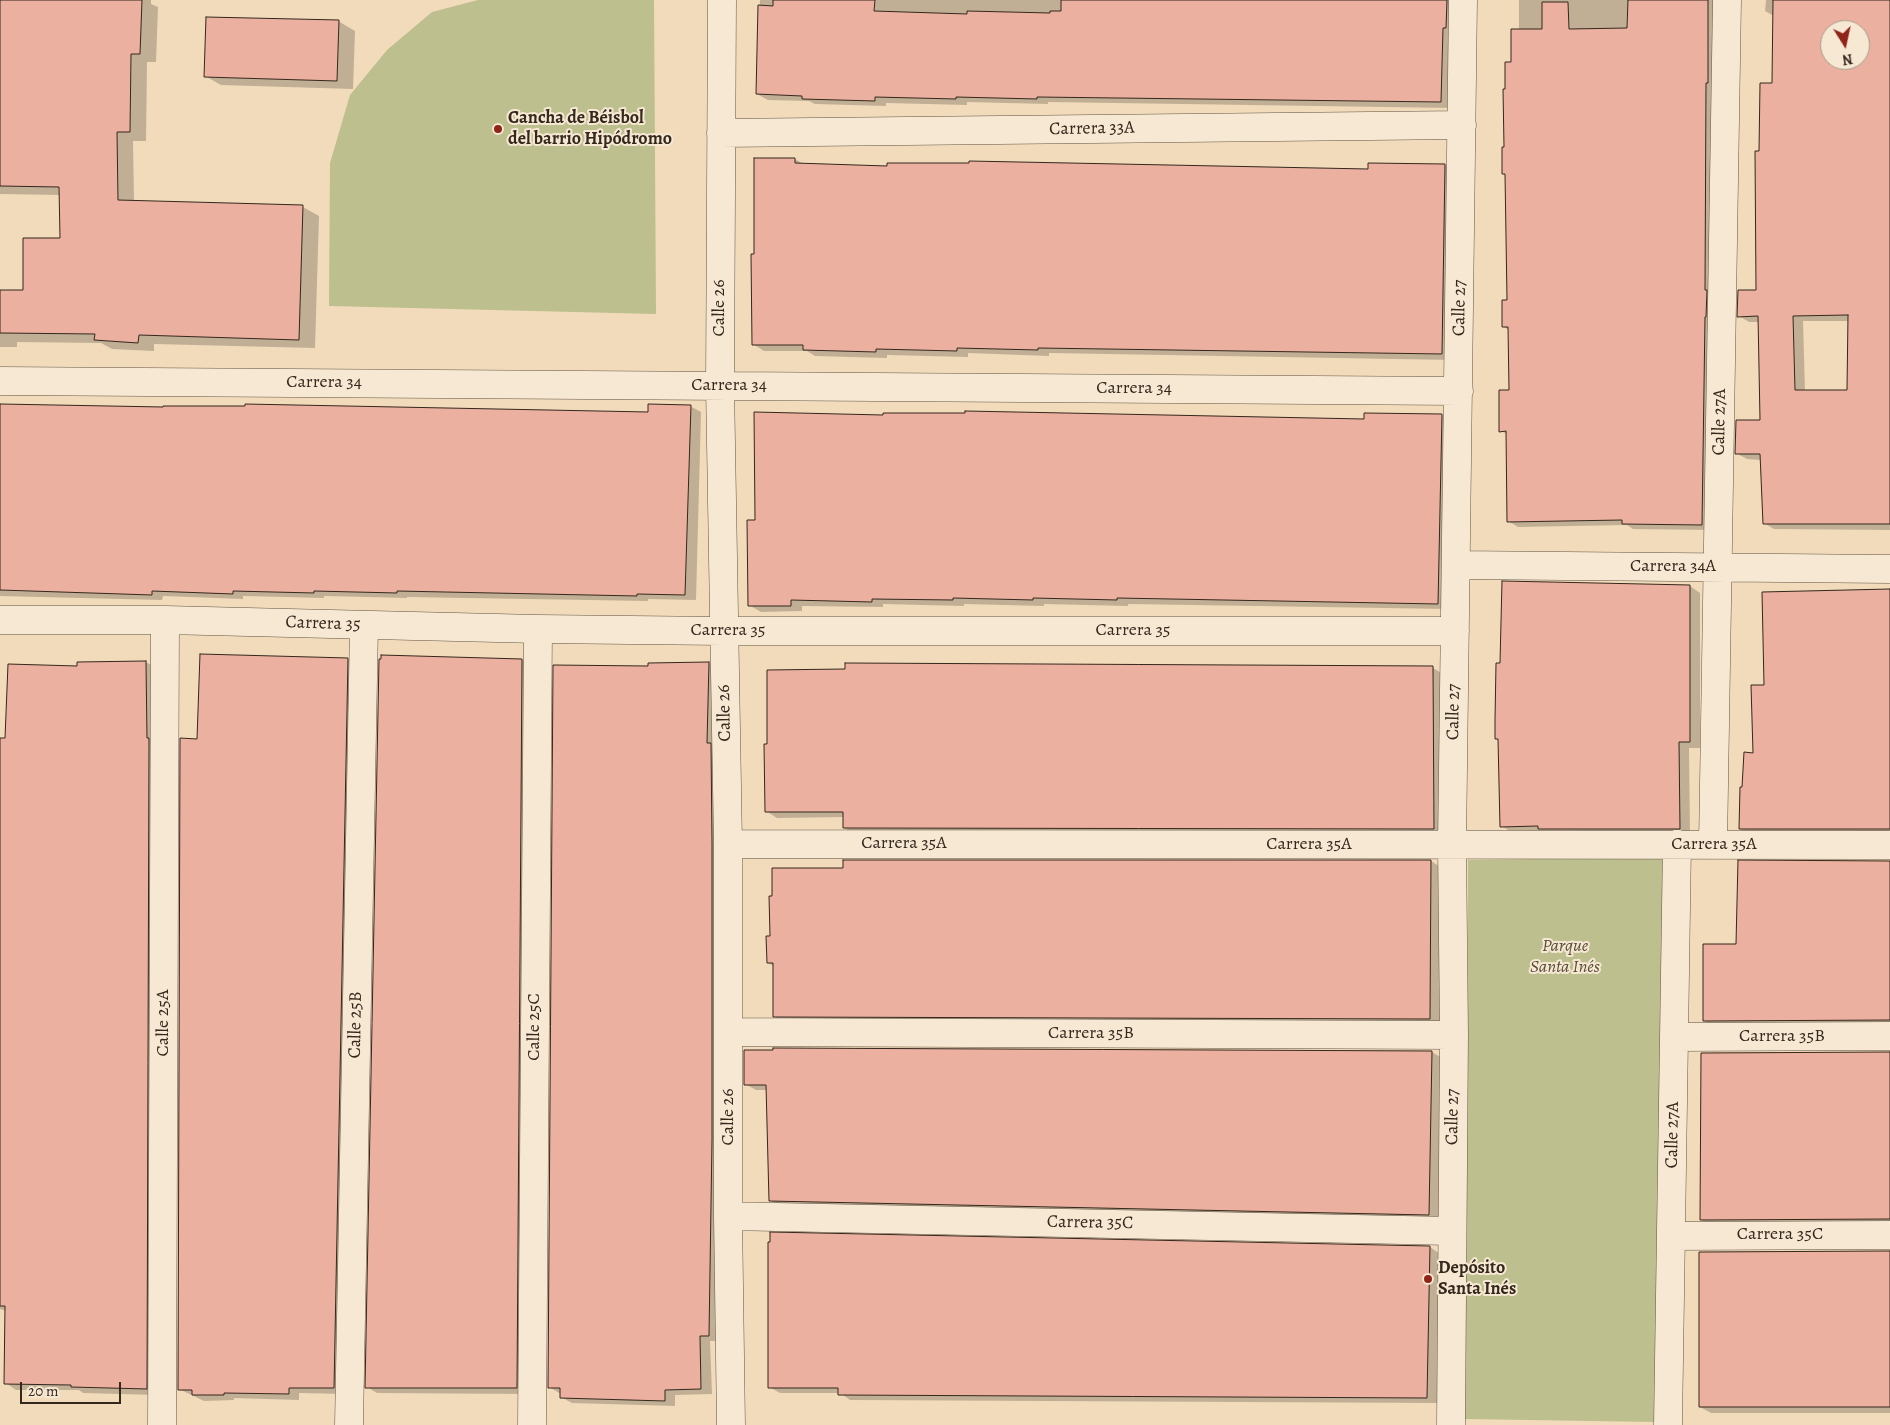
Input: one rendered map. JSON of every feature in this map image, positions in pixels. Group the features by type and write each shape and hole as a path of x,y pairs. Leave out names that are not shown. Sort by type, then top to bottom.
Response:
{"street":[{"name":"Calle 26","path":"722,0 720,386 728,844 728,1216 731,1425"},
{"name":"Calle 27","path":"1451,1425 1454,1035 1452,845 1463,0"},
{"name":"Calle 27A","path":"1713,845 1727,0"},
{"name":"Carrera 33A","path":"722,133 1462,126"},
{"name":"Carrera 34","path":"0,381 1459,391"},
{"name":"Carrera 34A","path":"1456,565 1890,569"},
{"name":"Carrera 35","path":"0,620 165,620 538,629 723,631 1456,631"},
{"name":"Calle 25A","path":"162,1425 165,620"},
{"name":"Calle 25B","path":"349,1425 364,625"},
{"name":"Calle 25C","path":"532,1425 538,629"},
{"name":"Carrera 35A","path":"728,844 1890,845"},
{"name":"Calle 27A","path":"1668,1425 1677,844"},
{"name":"Carrera 35B","path":"729,1032 1454,1035"},
{"name":"Carrera 35B","path":"1675,1037 1890,1036"},
{"name":"Carrera 35C","path":"728,1216 1451,1231"},
{"name":"Carrera 35C","path":"1671,1236 1890,1235"}],"green space":[{"name":"Cancha de Béisbol del barrio Hipódromo","path":"478,0 654,0 656,314 329,306 330,163 350,95 387,50 432,12"},
{"name":"Parque Santa Inés","path":"1665,857 1656,1422 1465,1419 1468,860"}],"building":[{"path":"0,0 142,0 140,54 131,54 130,132 117,132 118,200 303,205 299,340 139,335 138,343 94,340 95,334 0,333 0,290 23,290 23,238 60,238 59,187 0,186"},
{"path":"773,0 875,0 874,11 967,14 967,11 1050,13 1050,11 1061,11 1061,0 1447,0 1446,28 1443,28 1441,102 1037,97 1037,99 956,97 956,99 875,97 875,101 802,99 802,96 756,94 758,5 773,6"},
{"path":"1628,0 1708,0 1705,290 1707,290 1702,525 1622,524 1622,520 1507,522 1506,431 1499,432 1499,390 1509,390 1508,327 1502,327 1502,300 1507,300 1505,174 1502,174 1502,147 1504,147 1503,89 1505,89 1505,62 1511,62 1511,29 1542,29 1542,2 1568,2 1569,29 1627,28"},
{"path":"1773,0 1890,0 1890,524 1763,524 1760,454 1735,454 1736,420 1760,420 1758,316 1737,317 1738,290 1756,290 1755,151 1759,151 1760,83 1772,83","holes":["1848,315 1847,390 1795,390 1793,316"]},
{"path":"206,17 339,20 337,81 204,77"},
{"path":"754,158 795,158 795,163 887,166 887,163 969,163 969,161 1368,169 1368,163 1445,164 1442,354 1038,348 1038,350 957,348 957,351 876,349 876,352 803,350 803,345 752,345 751,254 754,254"},
{"path":"0,404 163,407 245,406 245,404 648,412 648,404 691,405 685,595 637,594 637,596 397,591 397,593 314,591 314,593 233,591 233,594 152,591 152,595 0,590"},
{"path":"965,411 1364,419 1364,413 1442,414 1438,604 1117,598 1117,600 1033,598 1033,600 953,598 953,600 872,599 872,602 791,600 791,606 748,606 747,520 755,520 754,412 883,415 883,413 965,413"},
{"path":"1502,581 1690,585 1690,742 1679,742 1680,829 1538,829 1538,826 1500,827 1498,739 1495,739 1495,720 1496,663 1500,663"},
{"path":"1890,589 1890,829 1739,829 1740,787 1742,787 1744,752 1753,753 1751,685 1764,685 1762,592"},
{"path":"200,654 348,658 334,1388 289,1388 289,1394 224,1393 224,1395 192,1395 192,1390 178,1390 180,738 197,739"},
{"path":"381,655 522,659 517,1388 365,1388 379,659 381,659"},
{"path":"146,661 147,738 149,738 147,1389 4,1384 5,1306 0,1306 0,738 5,738 8,664 77,666 77,662"},
{"path":"709,662 707,743 711,743 712,1139 709,1336 700,1336 701,1389 665,1390 665,1401 560,1398 560,1388 548,1388 553,665 648,666 648,663"},
{"path":"845,663 1433,666 1434,829 843,828 843,812 765,812 764,744 767,744 767,670 845,669"},
{"path":"843,860 1431,860 1430,1019 773,1017 773,963 767,963 766,936 770,936 769,896 772,896 772,868 843,868"},
{"path":"1738,860 1890,861 1890,1020 1703,1021 1703,944 1736,944"},
{"path":"773,1048 1432,1051 1429,1215 769,1201 766,1085 744,1085 744,1050 773,1050"},
{"path":"1890,1052 1890,1219 1700,1220 1701,1053"},
{"path":"770,1232 1430,1246 1427,1398 838,1395 838,1388 768,1388 768,1242 770,1242"},
{"path":"1890,1251 1890,1407 1699,1407 1699,1252"}],"place":[{"name":"Cancha de Béisbol del barrio Hipódromo","path":"498,129"},
{"name":"Depósito Santa Inés","path":"1428,1279"}]}
